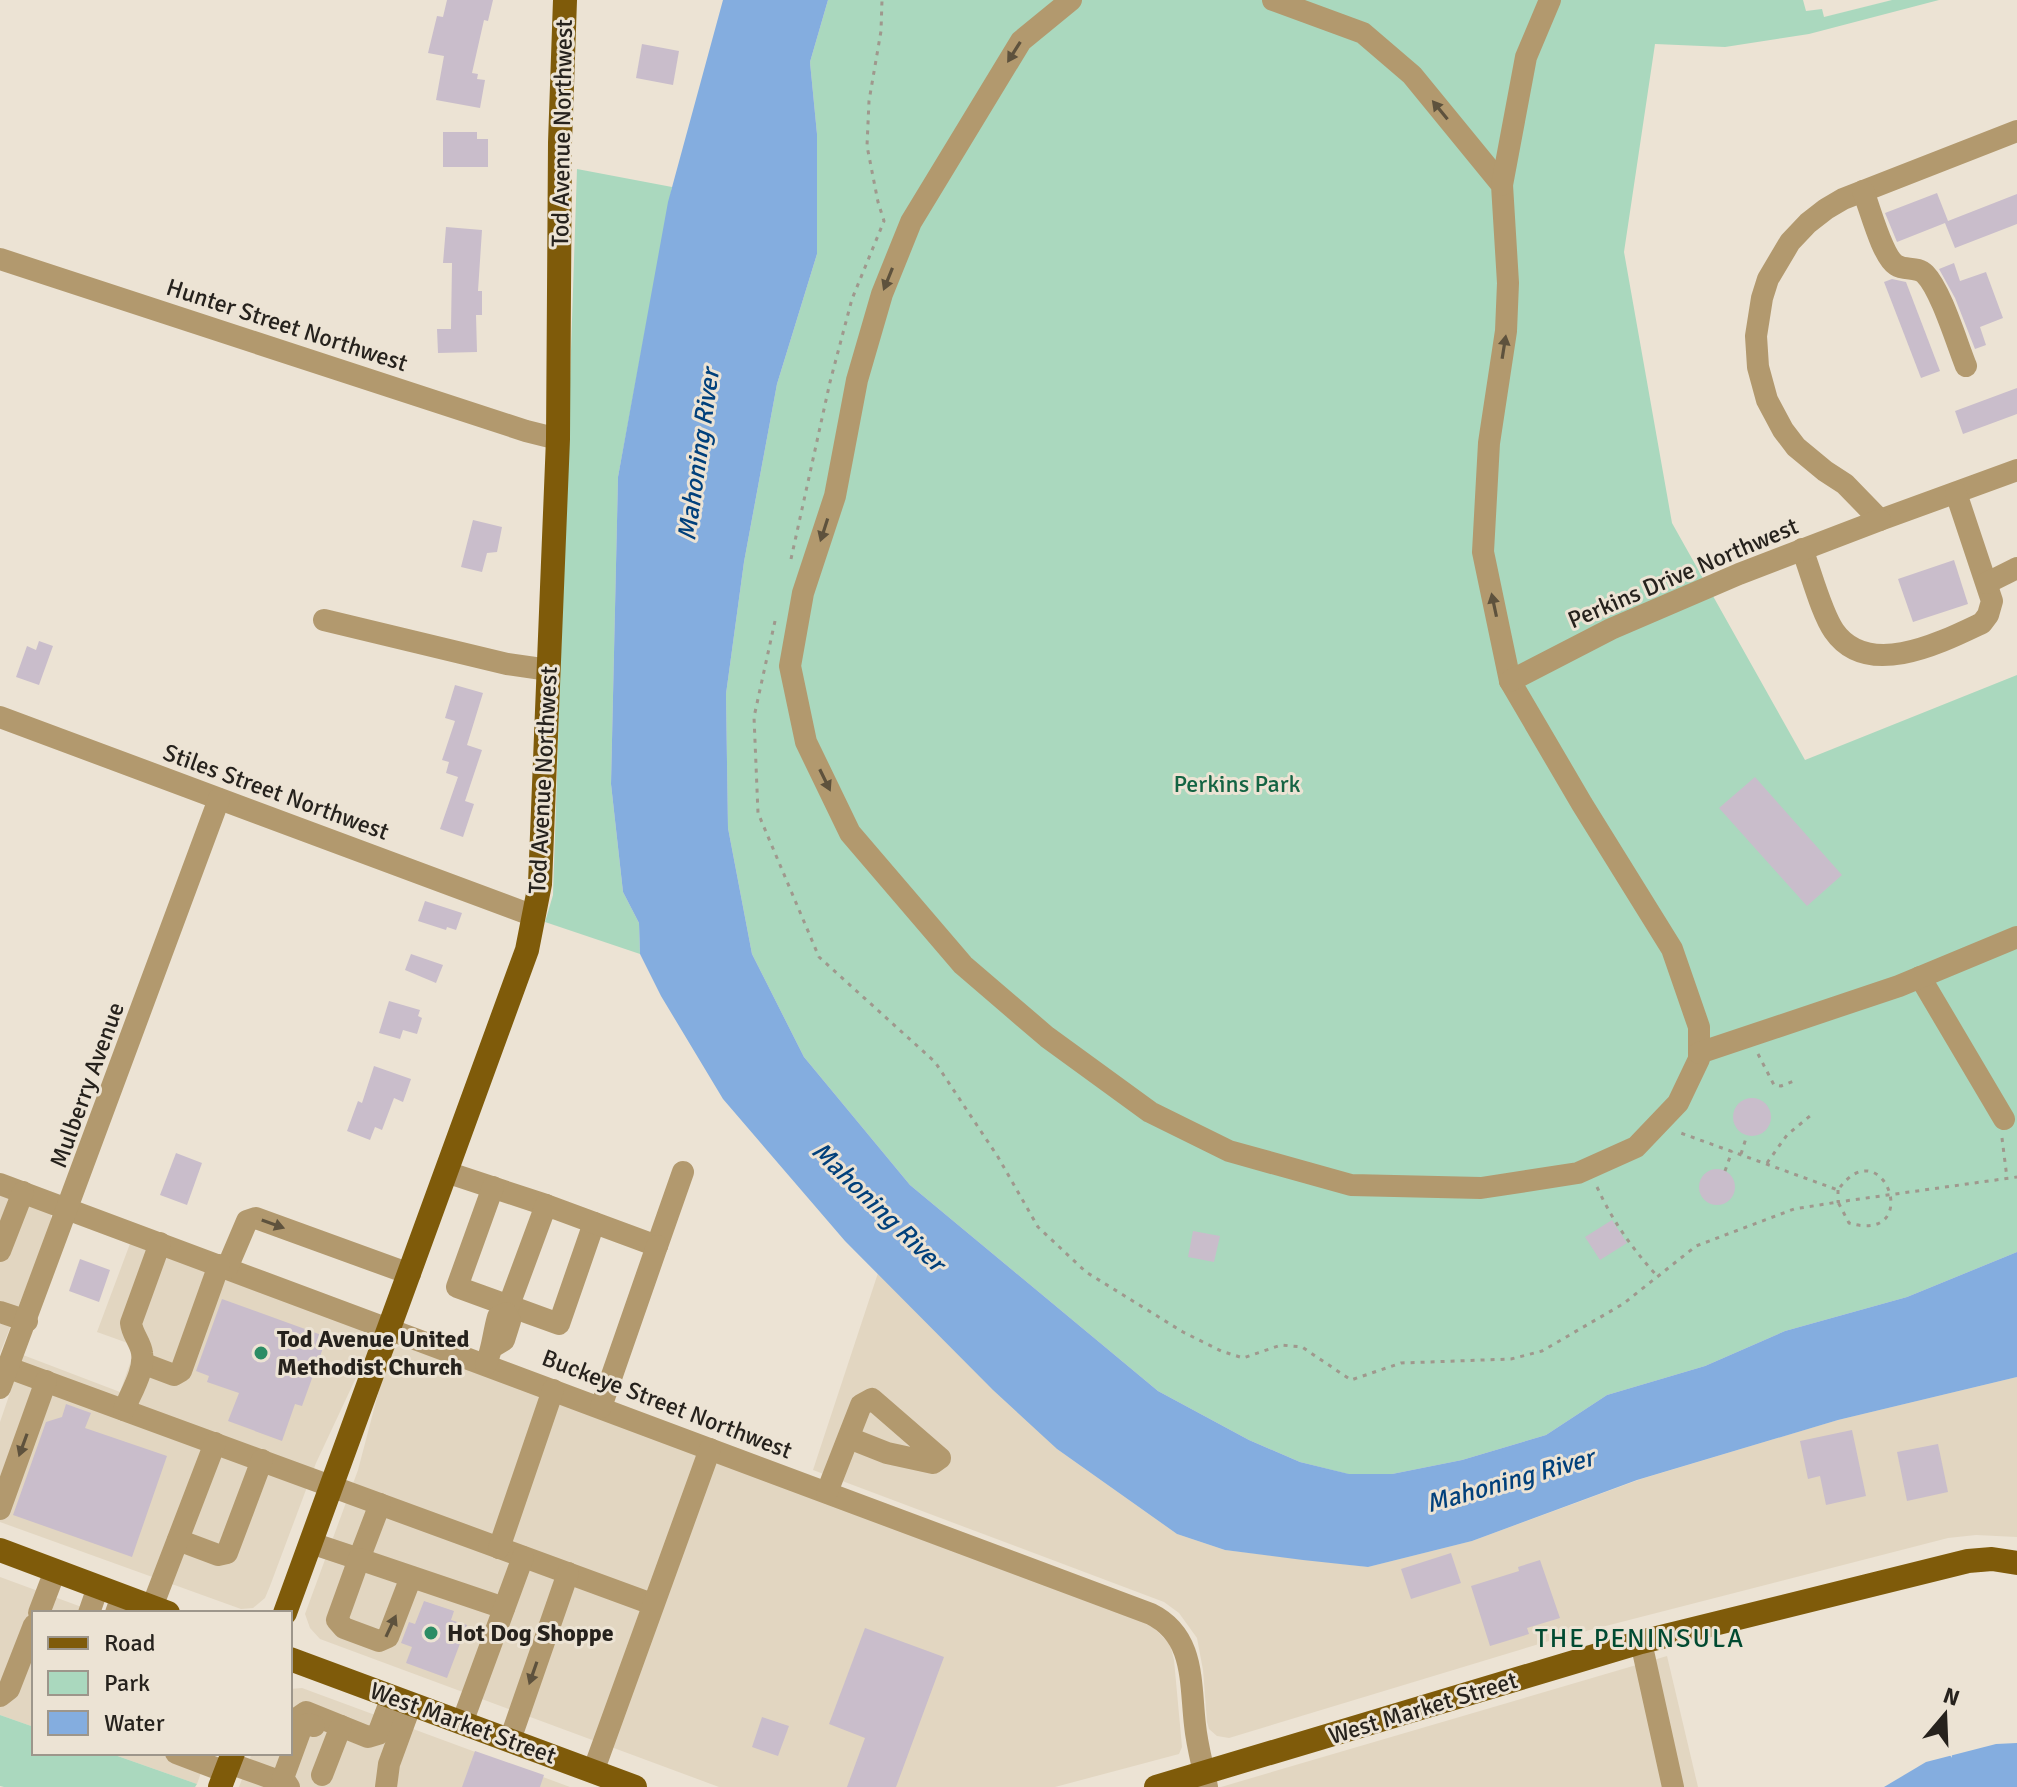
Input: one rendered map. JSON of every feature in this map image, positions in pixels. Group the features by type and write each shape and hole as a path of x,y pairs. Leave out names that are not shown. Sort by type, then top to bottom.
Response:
{"main road":[{"name":"Tod Avenue Northwest","path":"286,1611 527,950 540,884 558,439 560,143 565,0"},
{"path":"0,1550 98,1587 119,1605 160,1610"},
{"name":"West Market Street","path":"1156,1787 1206,1780 1348,1732 1641,1642 1968,1561 1992,1559 2017,1563"},
{"name":"West Market Street","path":"292,1660 635,1787"}],"street":[{"path":"1071,0 1021,41 911,222 882,294 857,380 835,496 803,593 790,666 806,742 850,833 963,965 1047,1037 1150,1112 1229,1151 1351,1185 1481,1188 1578,1173 1636,1147 1678,1103 1699,1059 1699,1027 1672,949 1510,681 1483,552 1489,443 1506,331 1508,283 1502,185 1526,57 1550,0"},
{"path":"1273,0 1363,33 1412,75 1502,185"},
{"path":"1880,520 1845,484 1808,459 1783,430 1767,400 1760,380 1756,336 1768,279 1790,242 1826,209 1863,191 2017,131"},
{"path":"1863,191 1889,260 1904,269 1916,269 1925,274 1940,301 1966,366"},
{"name":"Hunter Street Northwest","path":"0,259 558,439"},
{"name":"Perkins Drive Northwest","path":"1510,681 1611,629 1802,549 2017,470"},
{"path":"1802,549 1832,629 1844,643 1864,652 1891,655 1914,652 1982,623 1992,601 1956,493"},
{"path":"1987,583 2017,568"},
{"path":"324,620 507,664 549,670"},
{"name":"Stiles Street Northwest","path":"0,717 534,916"},
{"name":"Mulberry Avenue","path":"4,1378 219,799"},
{"path":"1699,1053 1899,986 2017,937"},
{"path":"1920,977 2004,1119"},
{"path":"446,1172 657,1246"},
{"path":"601,1407 683,1172"},
{"name":"Buckeye Street Northwest","path":"0,1184 390,1329 490,1355 553,1390 1160,1618 1177,1635 1188,1656 1195,1729 1206,1780"},
{"path":"493,1187 457,1287 508,1310 559,1324 594,1223"},
{"path":"0,1251 23,1192"},
{"path":"490,1355 504,1340 510,1321 508,1310 546,1205"},
{"path":"142,1363 174,1375 181,1371 223,1267 247,1221 256,1218 410,1274"},
{"path":"124,1410 142,1363 142,1350 131,1323 160,1243"},
{"path":"0,1312 27,1321"},
{"path":"4,1378 46,1381 652,1604"},
{"path":"0,1509 46,1381"},
{"path":"499,1548 553,1390"},
{"path":"827,1492 849,1438"},
{"path":"160,1610 178,1540 215,1443"},
{"path":"593,1772 710,1449"},
{"path":"178,1540 218,1555 227,1553 262,1460"},
{"path":"380,1504 337,1620 344,1628 379,1641 388,1637 411,1577"},
{"path":"311,1543 504,1608"},
{"path":"462,1723 523,1557"},
{"path":"40,1611 55,1571"},
{"path":"510,1740 568,1573"},
{"path":"90,1611 98,1587"},
{"path":"0,1696 9,1689 32,1630"},
{"path":"1641,1642 1673,1787"},
{"path":"292,1724 306,1712 368,1737 378,1734 401,1700"},
{"path":"375,1787 388,1776 401,1700"},
{"path":"292,1754 301,1729 308,1724 329,1731 341,1726"},
{"path":"322,1775 341,1726"},
{"path":"182,1755 278,1784"},
{"path":"278,1784 281,1755"},
{"path":"278,1784 291,1755"}],"path":[{"path":"790,563 830,382 852,299 884,221 867,146 869,101 881,31 882,0"},
{"path":"775,622 754,717 758,813 819,957 935,1062 998,1157 1038,1227 1086,1272 1183,1332 1221,1351 1243,1358 1281,1345 1302,1347 1351,1380 1401,1363 1511,1359 1542,1351 1623,1304 1696,1246 1724,1234 1794,1209 2017,1177"},
{"path":"1765,1070 1771,1082 1778,1087 1794,1081"},
{"path":"1766,1164 1787,1135 1810,1116"},
{"path":"2004,1119 1999,1121 2007,1178"},
{"path":"1659,1125 1838,1190"},
{"path":"1741,1154 1747,1135"},
{"path":"1725,1171 1732,1151"},
{"path":"1862,1170 1886,1182 1891,1195 1891,1210 1881,1222 1866,1228 1849,1223 1838,1202 1838,1190 1847,1178 1862,1170"},
{"path":"1591,1175 1610,1217 1629,1245 1657,1276"}],"shaded area":[{"path":"0,1191 49,1210 51,1224 0,1353"},
{"path":"131,1241 361,1329 367,1341 369,1350 316,1463 265,1598 253,1608 241,1609 0,1522 0,1422 23,1355 120,1392 136,1346 97,1332"},
{"path":"878,1273 1057,1449 1177,1534 1225,1550 1368,1567 1472,1541 1641,1479 1838,1420 2017,1377 2017,1537 1976,1535 1948,1538 1559,1638 1229,1738 1217,1736 1209,1729 1207,1722 1197,1638 1179,1613 1164,1602 813,1470"},
{"path":"399,1346 415,1348 1150,1624 1170,1644 1174,1660 1182,1747 1179,1754 1055,1787 719,1787 320,1639 310,1628 305,1614 358,1470 389,1352"},
{"path":"0,1577 93,1611 32,1611 32,1726 0,1715"},
{"path":"1667,1656 1698,1787 1221,1787"},
{"path":"302,1688 570,1787 239,1787 251,1755 292,1755 292,1689"},
{"path":"115,1755 207,1755 197,1784"}],"green space":[{"name":"Perkins Park","path":"828,0 1803,0 1806,11 1822,9 1824,17 1892,0 1939,0 1809,34 1725,47 1655,44 1624,252 1672,523 1805,760 2017,675 2017,1252 1907,1297 1785,1331 1705,1366 1607,1395 1546,1435 1462,1460 1392,1474 1348,1474 1300,1462 1249,1440 1158,1391 910,1185 804,1057 752,954 728,828 726,694 744,562 777,384 817,254 817,134 810,62"},
{"path":"577,169 672,187 618,477 611,784 623,892 639,923 640,954 545,922 553,895"},
{"path":"0,1715 32,1726 32,1755 115,1755 197,1784 195,1787 0,1786"}],"water":[{"name":"Mahoning River","path":"723,0 828,0 810,62 817,134 817,254 777,384 744,562 726,694 728,828 752,954 804,1057 910,1185 1158,1391 1249,1440 1300,1462 1349,1474 1392,1474 1462,1460 1546,1435 1607,1395 1705,1366 1785,1331 1907,1297 2017,1252 2017,1377 1838,1420 1637,1480 1472,1541 1368,1567 1303,1560 1225,1550 1177,1534 1057,1449 993,1390 845,1241 723,1099 661,996 640,954 639,923 623,892 611,784 618,477 668,202"},
{"path":"2017,1743 2017,1787 1884,1787 1926,1762 1996,1744"}],"building":[{"path":"447,0 493,0 488,21 484,20 472,73 478,74 477,79 485,80 480,108 436,100 444,56 428,53 437,16 443,17"},
{"path":"642,44 679,51 673,85 636,78"},
{"path":"443,132 477,132 477,139 488,139 488,167 443,167"},
{"path":"1937,193 1948,221 2017,194 2017,224 1955,248 1945,223 1897,242 1885,213"},
{"path":"446,227 482,230 478,291 482,291 482,315 476,315 477,352 438,353 437,329 451,329 452,263 443,263"},
{"path":"1954,263 1960,281 1986,272 2003,318 1980,327 1986,345 1975,349 1955,298 1939,269"},
{"path":"1892,279 1906,282 1940,371 1921,378 1884,282"},
{"path":"2017,388 2017,414 1963,434 1955,411"},
{"path":"473,520 502,527 497,552 487,553 482,572 461,567"},
{"path":"1954,560 1968,604 1913,622 1898,579"},
{"path":"39,641 53,646 39,685 16,677 27,646 36,650"},
{"path":"455,685 483,693 467,745 482,750 465,801 474,804 463,837 440,829 458,777 446,773 449,762 442,760 455,721 445,718"},
{"path":"1755,777 1842,875 1807,906 1719,808"},
{"path":"425,901 462,913 456,930 418,921"},
{"path":"411,954 443,965 436,983 405,970"},
{"path":"389,1001 420,1010 418,1016 422,1018 417,1034 403,1030 400,1039 379,1033"},
{"path":"374,1066 411,1079 403,1102 394,1098 382,1130 375,1127 370,1140 347,1131 358,1101 362,1103"},
{"path":"1752,1098 1765,1104 1771,1117 1765,1130 1752,1136 1739,1130 1733,1117 1739,1104"},
{"path":"176,1153 202,1163 187,1205 160,1195"},
{"path":"1717,1169 1730,1174 1735,1187 1730,1200 1717,1205 1704,1200 1699,1187 1704,1174"},
{"path":"1612,1220 1627,1243 1600,1260 1585,1237"},
{"path":"1193,1231 1220,1236 1214,1262 1188,1257"},
{"path":"80,1259 110,1270 99,1302 69,1291"},
{"name":"Tod Avenue United Methodist Church","path":"222,1299 327,1337 302,1406 295,1404 282,1441 228,1421 239,1393 207,1382 209,1376 196,1371"},
{"path":"66,1404 91,1413 85,1428 167,1456 132,1557 13,1515 46,1422 62,1417"},
{"path":"1852,1430 1866,1496 1826,1505 1820,1476 1808,1479 1800,1441"},
{"path":"1938,1444 1948,1492 1907,1501 1897,1452"},
{"path":"1451,1553 1461,1583 1411,1599 1401,1569"},
{"path":"1540,1560 1560,1618 1527,1628 1529,1634 1490,1646 1471,1586 1519,1571 1518,1567"},
{"name":"Hot Dog Shoppe","path":"424,1601 454,1611 451,1620 467,1625 447,1678 406,1663 412,1647 401,1643 409,1622 415,1624"},
{"path":"865,1628 944,1657 896,1787 847,1787 865,1738 829,1724"},
{"path":"762,1717 789,1726 778,1756 752,1747"},
{"path":"475,1751 544,1775 540,1787 462,1787"}],"place":[{"name":"Tod Avenue United Methodist Church","path":"261,1353"},
{"name":"Hot Dog Shoppe","path":"431,1633"}],"district":[{"name":"THE PENINSULA","path":"1640,1639"}]}
